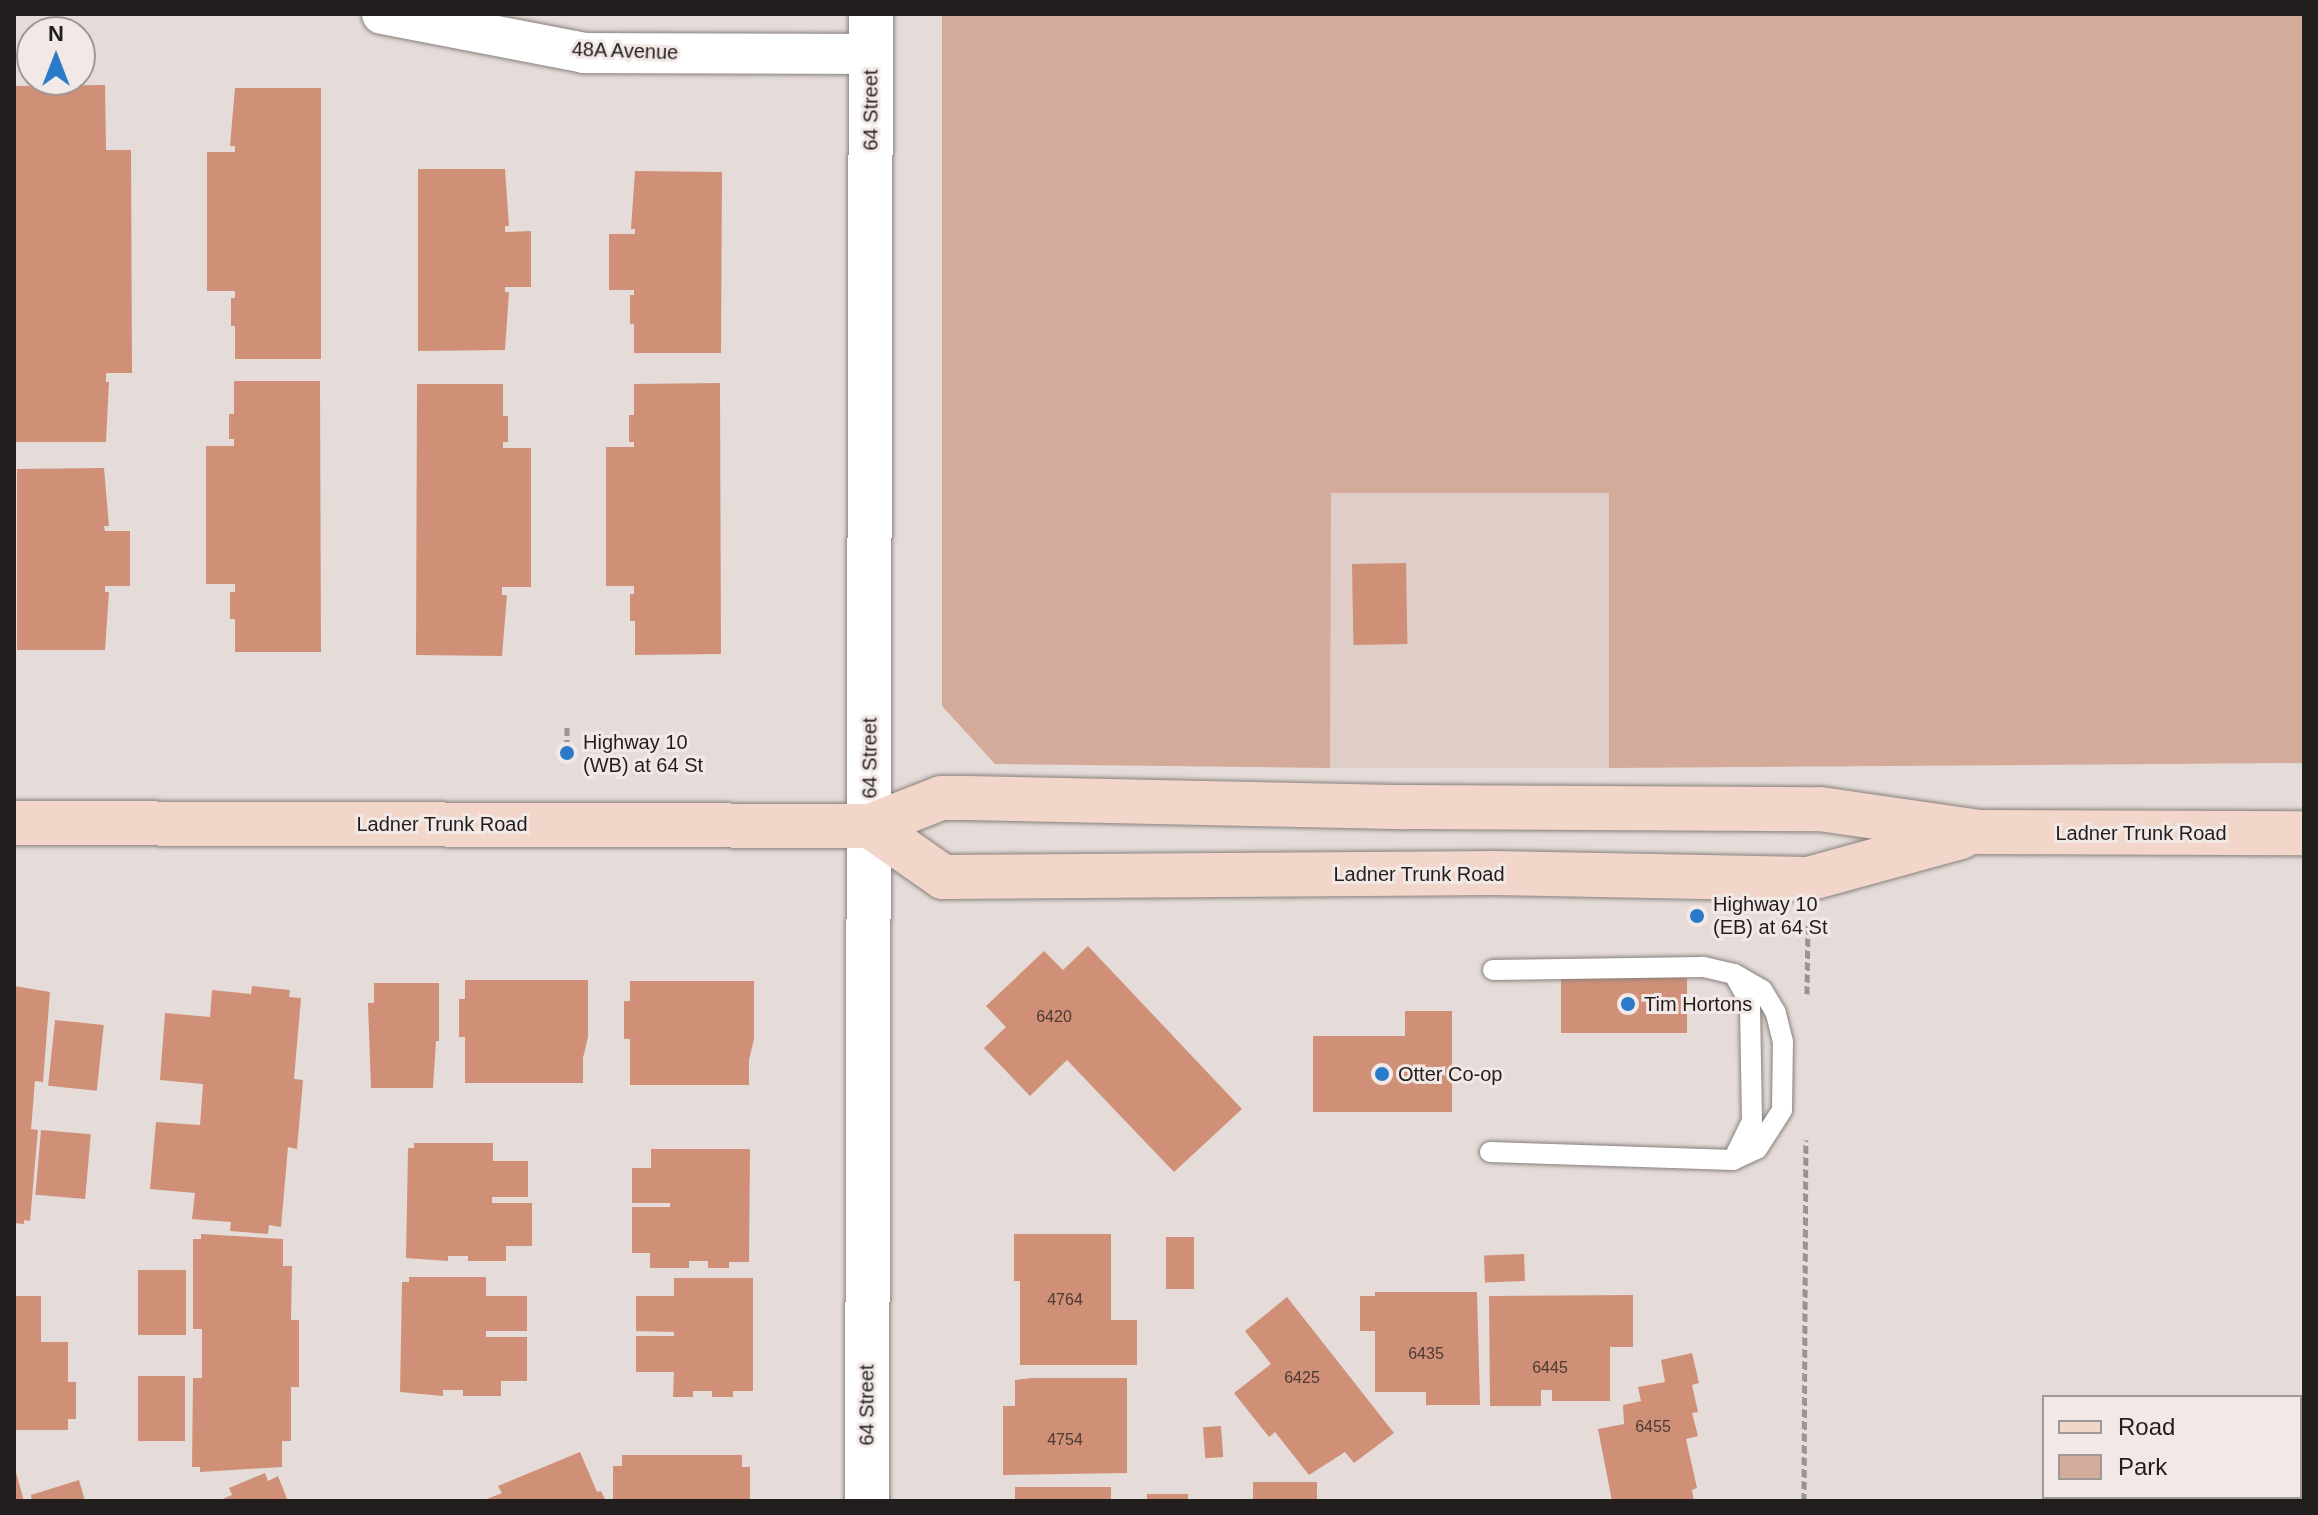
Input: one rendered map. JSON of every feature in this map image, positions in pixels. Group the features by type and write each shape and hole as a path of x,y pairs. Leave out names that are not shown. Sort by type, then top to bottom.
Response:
{"main road":[{"name":"Ladner Trunk Road","path":"14,823 870,826 941,798 967,798 1391,806 1820,809 1979,832 2304,833"},
{"name":"Ladner Trunk Road","path":"870,826 943,877 1495,873 1808,879 1979,832"}],"street":[{"name":"48A Avenue","path":"382,14 584,53 871,34"},
{"name":"64 Street","path":"867,1501 871,34"}],"lane":[{"path":"1490,1152 1733,1160 1757,1149 1782,1110 1783,1042 1776,1013 1762,990 1734,974 1703,967 1493,970"},
{"path":"1733,1160 1752,1121 1750,1003 1734,974"}],"path":[{"path":"567,727 567,753"},
{"path":"1807,1006 1808,879"},
{"path":"1804,1501 1806,1134"}],"shaded area":[{"path":"1330,493 1609,493 1609,768 1330,768"}],"green space":[{"path":"942,14 2304,14 2304,763 1609,768 1609,493 1331,493 1330,768 995,764 942,706"}],"building":[{"path":"96,85 105,85 106,150 131,150 132,373 106,373 106,382 109,382 106,442 15,442 15,86 16,96 96,96"},
{"path":"235,88 321,88 321,359 235,359 231,298 235,298 235,291 207,291 207,152 235,152 235,146 230,146"},
{"path":"418,169 505,169 509,226 505,226 505,232 531,231 531,287 505,287 505,292 509,292 505,350 418,351"},
{"path":"635,171 722,172 721,353 634,353 630,295 634,295 634,290 609,290 609,234 635,234 635,229 631,229"},
{"path":"234,381 320,381 321,652 235,652 235,619 230,619 230,592 235,592 235,584 206,584 206,446 234,446 234,439 229,439 229,414 234,414"},
{"path":"720,383 721,654 635,655 635,621 630,621 630,594 634,594 634,586 606,586 606,447 634,447 634,442 629,442 629,415 634,415 634,384"},
{"path":"417,384 503,384 503,416 508,416 508,442 503,442 503,448 531,448 531,587 502,587 502,595 507,595 502,656 416,655"},
{"path":"104,468 109,526 104,526 105,531 130,531 130,586 105,586 105,592 109,592 105,650 17,650 17,469"},
{"path":"1406,563 1407,644 1353,645 1352,564"},
{"path":"1088,946 1242,1109 1174,1172 1067,1060 1030,1096 984,1048 1006,1027 986,1006 1044,951 1063,970"},
{"path":"1561,976 1687,976 1687,1033 1561,1033"},
{"path":"465,980 588,980 588,1037 583,1058 583,1083 465,1083 465,1037 459,1037 459,999 465,999"},
{"path":"630,981 754,981 754,1039 749,1060 749,1085 630,1085 630,1039 624,1039 624,1001 630,1001"},
{"path":"374,983 439,983 439,1041 436,1041 433,1088 371,1088 368,1003 374,1003"},
{"path":"14,986 50,992 43,1082 35,1081 31,1129 38,1130 30,1221 24,1220 24,1224 14,1223"},
{"path":"252,986 290,990 289,997 301,998 294,1079 303,1080 297,1149 288,1147 281,1227 269,1225 268,1234 230,1231 231,1222 192,1219 195,1193 150,1189 156,1122 200,1125 203,1084 160,1080 165,1013 210,1017 212,990 251,994"},
{"name":"Otter Co-op","path":"1405,1011 1452,1011 1452,1112 1313,1112 1313,1036 1405,1036"},
{"path":"55,1020 104,1025 97,1091 48,1086"},
{"path":"41,1130 91,1134 85,1199 35,1195"},
{"path":"414,1143 493,1143 493,1161 528,1161 528,1197 492,1197 492,1203 532,1203 532,1246 506,1246 506,1261 468,1261 468,1256 448,1256 448,1261 406,1258 408,1148 414,1148"},
{"path":"651,1149 750,1149 749,1262 729,1262 729,1268 708,1268 708,1261 689,1261 689,1268 650,1268 650,1253 632,1253 632,1207 670,1207 670,1203 632,1203 632,1168 651,1168"},
{"path":"201,1234 283,1239 283,1266 292,1266 291,1320 299,1320 299,1387 291,1387 291,1441 282,1441 282,1467 200,1472 200,1467 192,1467 193,1378 202,1378 202,1329 193,1329 193,1239 201,1239"},
{"path":"1014,1234 1111,1234 1111,1320 1137,1320 1137,1365 1020,1365 1020,1281 1014,1281"},
{"path":"1166,1237 1194,1237 1194,1289 1166,1289"},
{"path":"1524,1254 1525,1281 1485,1282 1484,1255"},
{"path":"138,1270 186,1270 186,1335 138,1335"},
{"path":"409,1277 486,1277 486,1296 527,1296 527,1331 486,1331 486,1337 527,1337 527,1381 501,1381 501,1396 463,1396 463,1390 443,1390 443,1396 400,1392 402,1282 409,1282"},
{"path":"674,1278 753,1278 753,1391 733,1391 733,1397 712,1397 712,1391 693,1391 693,1397 673,1397 674,1372 636,1372 636,1336 674,1336 674,1332 636,1331 636,1296 674,1296"},
{"path":"1375,1292 1477,1292 1480,1405 1426,1405 1426,1392 1375,1392 1375,1331 1360,1331 1360,1296 1375,1296"},
{"path":"1633,1295 1633,1347 1610,1347 1610,1401 1552,1401 1552,1390 1541,1390 1541,1406 1490,1406 1489,1296"},
{"path":"14,1296 41,1296 41,1342 68,1342 68,1382 76,1382 76,1419 68,1419 68,1430 14,1430"},
{"path":"1287,1297 1394,1433 1354,1463 1345,1452 1309,1475 1275,1432 1269,1437 1234,1393 1271,1364 1245,1331"},
{"path":"1692,1353 1699,1383 1692,1385 1698,1412 1692,1413 1698,1436 1686,1439 1697,1488 1692,1490 1694,1501 1612,1501 1598,1429 1624,1424 1623,1405 1641,1401 1638,1387 1665,1382 1661,1360"},
{"path":"138,1376 185,1376 185,1441 138,1441"},
{"path":"1127,1378 1127,1473 1003,1475 1003,1406 1015,1406 1015,1380"},
{"path":"1221,1426 1223,1457 1205,1458 1203,1427"},
{"path":"580,1452 597,1492 601,1491 606,1501 482,1501 502,1493 498,1486"},
{"path":"622,1455 742,1455 742,1467 750,1467 750,1501 613,1501 613,1466 622,1466"},
{"path":"15,1469 24,1501 14,1501"},
{"path":"265,1473 268,1481 278,1476 288,1501 218,1501 232,1495 229,1488"},
{"path":"79,1480 85,1501 32,1501 31,1495"},
{"path":"1253,1482 1317,1482 1317,1501 1253,1501"},
{"path":"1015,1487 1111,1487 1111,1501 1015,1501"},
{"path":"1147,1494 1188,1494 1188,1501 1147,1501"}],"place":[{"name":"Highway 10 (WB) at 64 St","path":"567,753"},
{"name":"Highway 10 (EB) at 64 St","path":"1697,916"},
{"name":"Tim Hortons","path":"1628,1004"},
{"name":"Otter Co-op","path":"1382,1074"}]}
